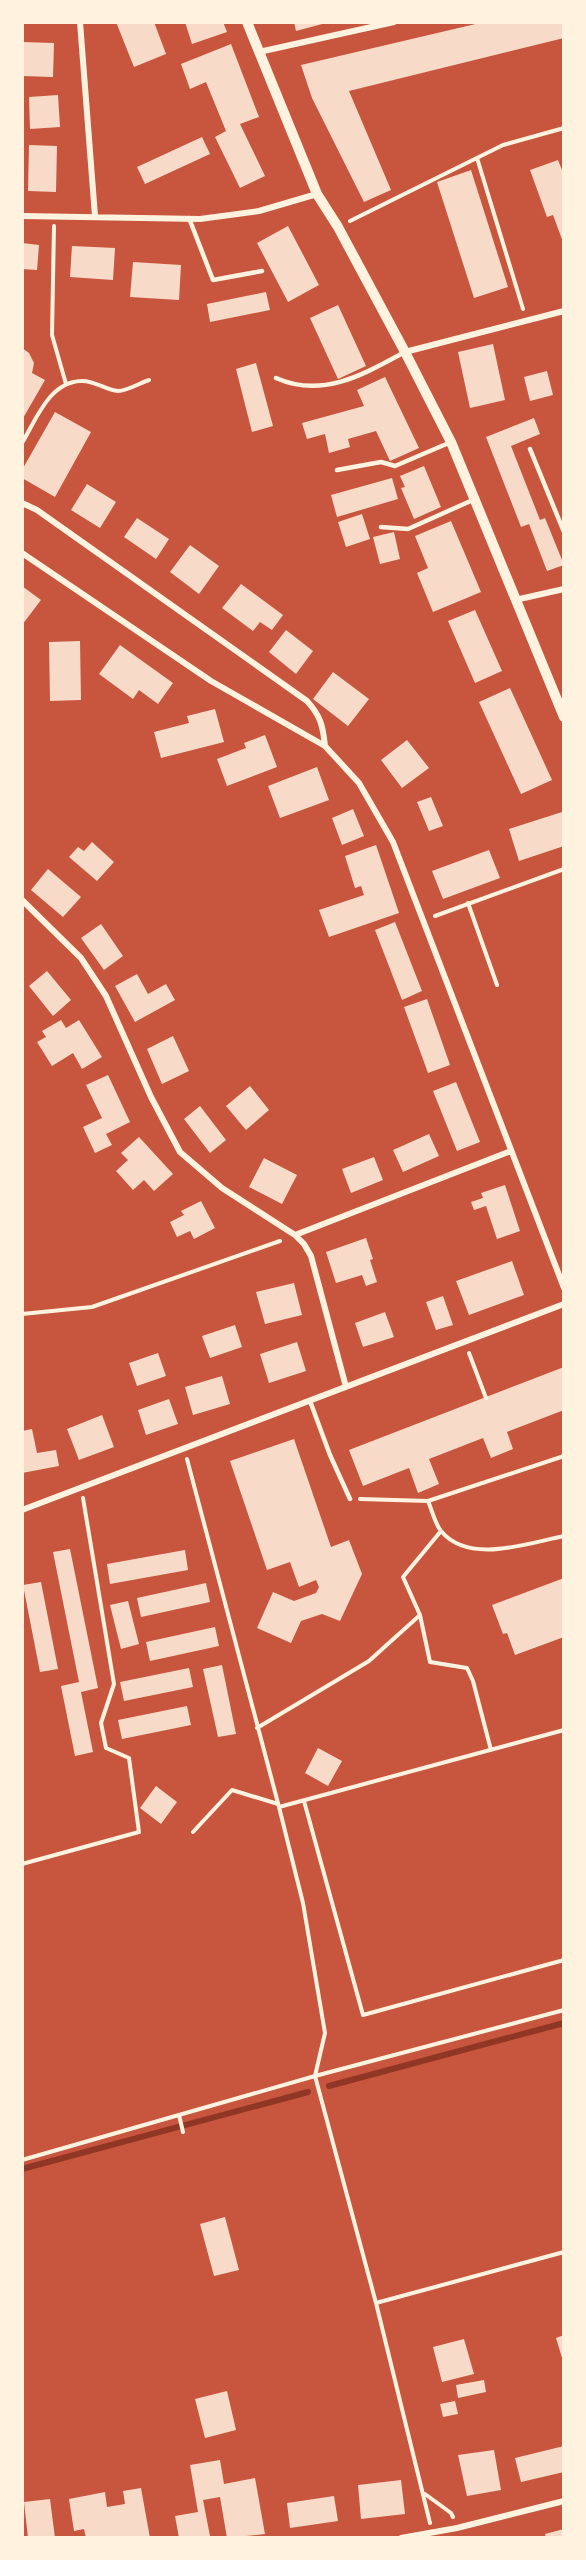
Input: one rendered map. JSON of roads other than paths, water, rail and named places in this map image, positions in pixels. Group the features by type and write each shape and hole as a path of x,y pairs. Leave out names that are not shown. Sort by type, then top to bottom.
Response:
{"street":[{"path":"80,22 95,216"},
{"path":"247,22 317,194 338,227 451,442 564,717"},
{"path":"258,52 394,22"},
{"path":"22,216 189,218 259,211 317,194"},
{"path":"405,352 564,311"},
{"path":"22,502 37,510 307,701 318,713 323,725 325,746"},
{"path":"22,553 211,681 325,746 359,783 393,842 564,1288"},
{"path":"515,600 564,590"},
{"path":"22,900 81,958 106,996 151,1096 180,1152 222,1188 295,1235 304,1244 311,1256 346,1387"},
{"path":"295,1235 511,1151"},
{"path":"22,1510 564,1304"},
{"path":"401,2538 457,2528 564,2501"}],"lane":[{"path":"189,218 213,280 262,272"},
{"path":"276,378 291,384 321,387 357,378 405,352"},
{"path":"337,470 381,462 395,466 451,442"},
{"path":"530,449 564,532"},
{"path":"381,527 408,529 475,500"},
{"path":"310,1401 330,1455 350,1499"}],"waterway":[{"path":"329,2086 564,2023"},
{"path":"22,2169 308,2092"}]}
